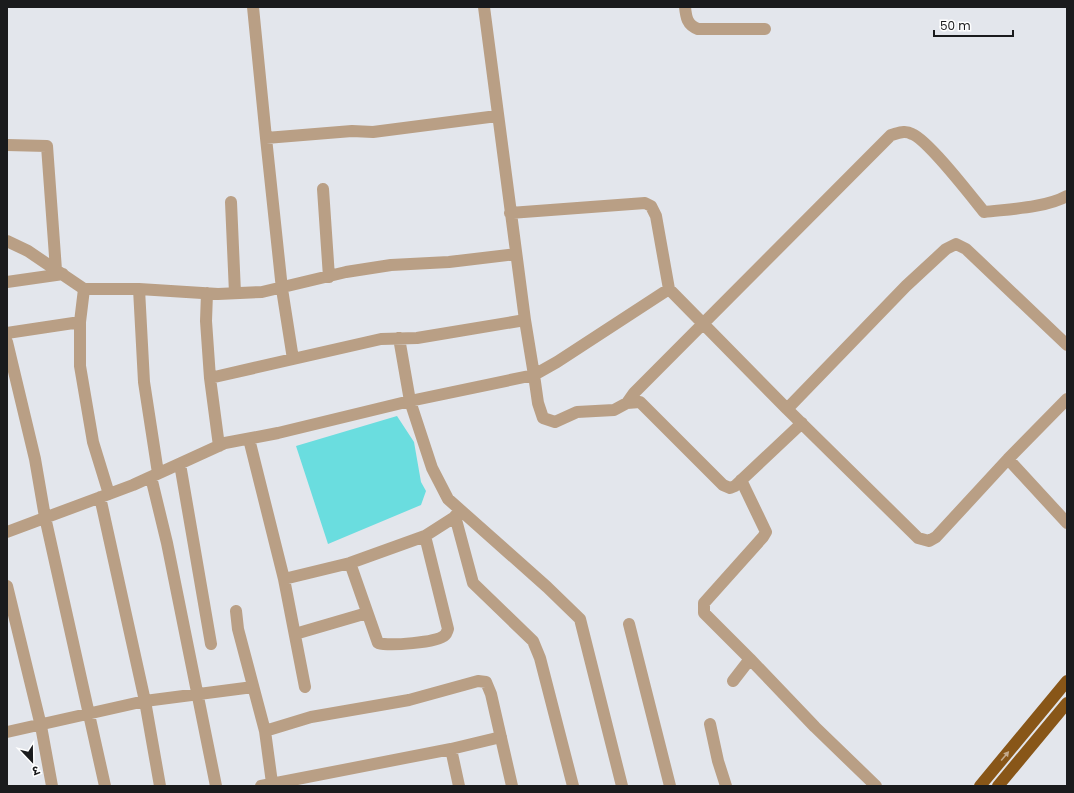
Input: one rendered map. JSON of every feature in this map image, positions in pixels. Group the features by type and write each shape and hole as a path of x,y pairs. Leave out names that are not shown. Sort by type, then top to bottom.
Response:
{"highway":[{"path":"980,786 1067,681"},
{"path":"998,786 1067,703"}],"street":[{"path":"253,7 282,289 293,359"},
{"path":"484,7 497,116 525,320 538,403 543,418 554,422 577,412 614,410 627,403 640,402 723,485 730,488 741,480 802,423"},
{"path":"685,7 686,17 690,24 698,29 765,29"},
{"path":"266,138 352,131 373,132 497,116"},
{"path":"627,403 634,393 891,135 905,131 914,134 933,152 984,212 1030,207 1067,196"},
{"path":"7,145 47,146 59,272"},
{"path":"323,189 329,277"},
{"path":"231,202 236,293"},
{"path":"510,213 645,203 652,206 656,216 669,289 787,409 918,538 929,541 936,537 1008,459 1067,399"},
{"path":"7,241 28,251 84,289 139,289 207,293 262,292 391,265 449,262 516,254"},
{"path":"787,409 906,286 946,249 956,244 966,249 1067,345"},
{"path":"7,282 59,272"},
{"path":"84,289 80,322 80,366 93,442 145,701 160,786"},
{"path":"139,289 144,382 154,475 216,786"},
{"path":"7,532 45,516 104,496 219,446 278,434 410,401 534,374 557,362 669,289"},
{"path":"207,293 206,321 210,378 219,446"},
{"path":"210,378 381,339 417,338 525,320"},
{"path":"7,333 80,322"},
{"path":"399,338 410,401 432,468 448,499 459,514 547,586 580,619 622,786"},
{"path":"7,342 35,458 45,516 105,786"},
{"path":"249,439 284,579 305,687"},
{"path":"1008,459 1067,523"},
{"path":"180,464 211,644"},
{"path":"741,480 766,532 704,603 704,613 815,727 876,786"},
{"path":"284,579 350,563 425,536 459,514"},
{"path":"459,514 473,583 533,641 540,658 573,786"},
{"path":"350,563 378,643 413,643 438,639 445,635 448,629 425,536"},
{"path":"7,586 41,726 52,786"},
{"path":"236,611 253,687 265,730 267,784 451,749 501,737"},
{"path":"295,634 367,613"},
{"path":"629,624 670,786"},
{"path":"733,681 750,659"},
{"path":"265,730 311,718 409,700 478,681 486,682 489,686 512,786"},
{"path":"7,732 41,726 145,701 253,687"},
{"path":"710,724 718,761 726,786"},
{"path":"451,749 459,786"}],"water":[{"path":"397,416 414,442 421,482 426,491 421,505 328,544 296,446"}]}
